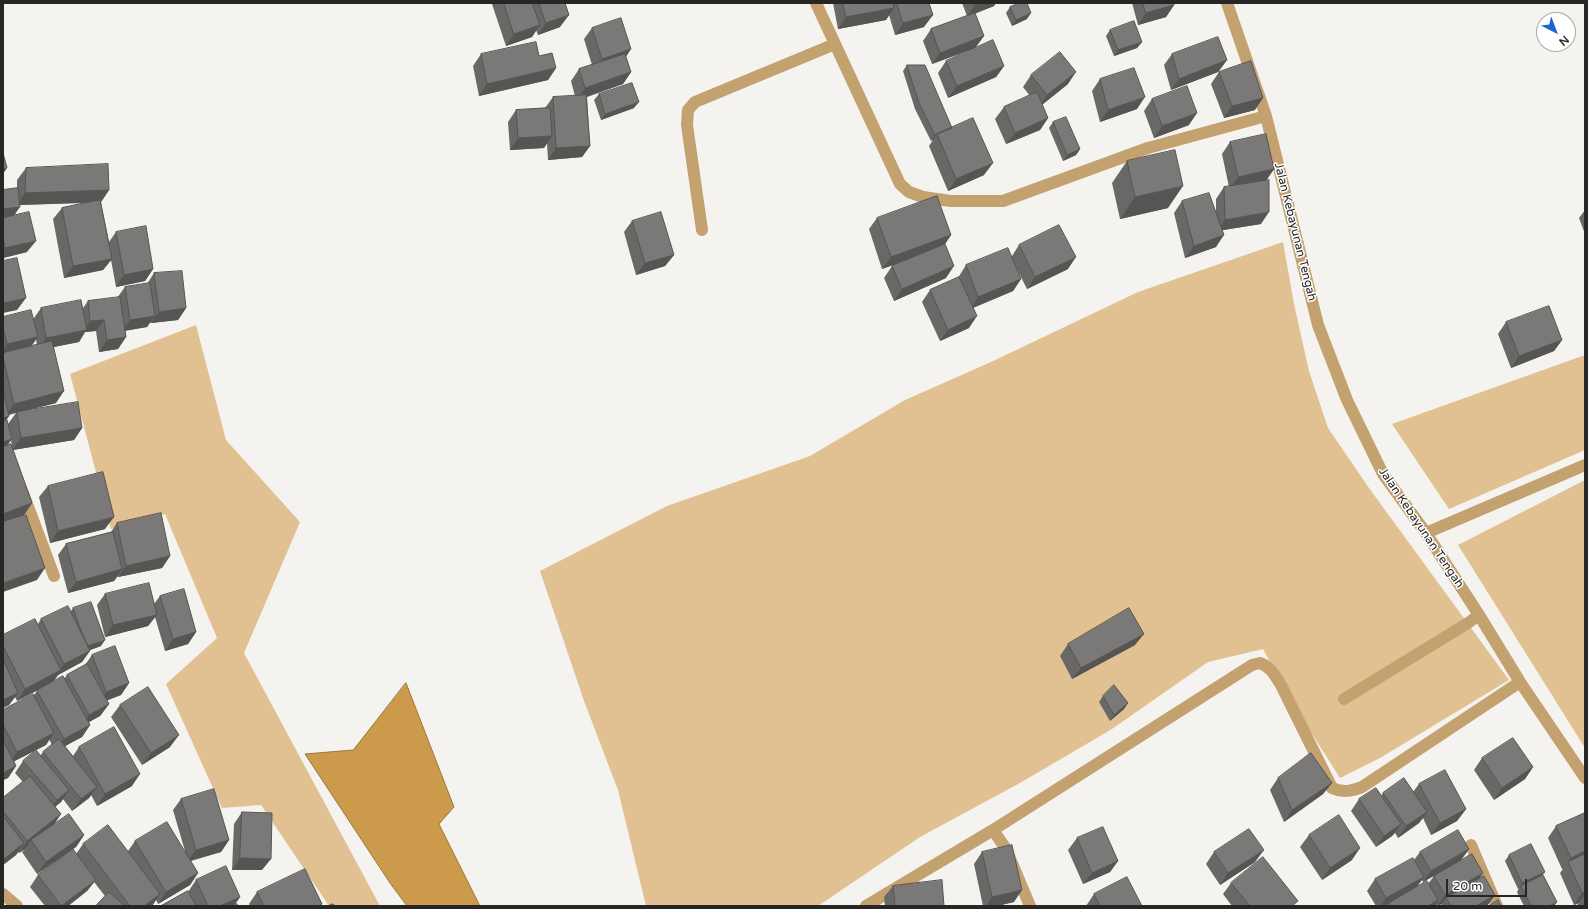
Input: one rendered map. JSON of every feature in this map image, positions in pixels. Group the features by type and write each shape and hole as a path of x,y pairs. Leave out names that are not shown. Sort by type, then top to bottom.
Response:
{"street":[{"path":"816,3 900,184 909,192 923,197 951,201 1003,201 1148,148 1266,116"},
{"name":"Jalan Kebayunan Tengah","path":"1227,3 1266,116 1318,325 1347,400 1383,474 1426,533 1480,615 1520,682 1585,778"},
{"path":"702,230 686,125 688,110 695,102 834,44"},
{"path":"1426,533 1585,465"},
{"path":"18,479 54,576"},
{"path":"1344,699 1480,615"},
{"path":"866,906 992,830 1252,666 1260,663 1266,665 1272,671 1281,685 1332,788 1340,791 1351,791 1362,787 1520,682"},
{"path":"992,830 1006,849 1030,906"},
{"path":"1471,845 1497,906"},
{"path":"3,894 17,906"}],"shaded area":[{"path":"1283,242 1294,304 1309,371 1328,428 1369,488 1509,680 1380,758 1340,778 1288,696 1263,649 1208,662 1112,729 1020,783 920,837 818,906 646,906 618,790 584,701 540,571 667,506 810,456 905,400 991,362 1138,292"},
{"path":"196,325 226,440 300,522 244,653 380,906 329,906 261,805 222,808 166,684 217,638 165,514 111,529 70,374"},
{"path":"1585,355 1585,450 1449,509 1392,424"},
{"path":"1585,480 1585,748 1458,545"},
{"path":"406,683 454,807 439,824 480,906 407,906 390,883 305,754 353,750"}],"building":[{"path":"504,3 532,3 540,25 514,34"},
{"path":"539,3 565,3 569,15 546,23"},
{"path":"843,3 893,3 894,8 846,17"},
{"path":"897,3 929,3 933,15 903,23"},
{"path":"1020,3 1027,3 1031,13 1016,20 1010,7"},
{"path":"1143,3 1174,3 1174,5 1146,13"},
{"path":"975,13 984,36 940,53 931,29"},
{"path":"621,18 631,49 602,59 592,28"},
{"path":"1134,21 1142,42 1118,50 1110,30"},
{"path":"1218,37 1227,60 1179,79 1172,54"},
{"path":"993,40 1004,66 957,86 946,61"},
{"path":"536,42 539,56 552,53 556,68 487,84 481,54"},
{"path":"1060,52 1076,72 1047,95 1031,75"},
{"path":"625,54 631,72 585,88 579,69"},
{"path":"1251,61 1263,98 1232,106 1219,72"},
{"path":"907,65 925,65 952,128 935,135 919,103"},
{"path":"1134,68 1145,97 1108,110 1100,79"},
{"path":"632,83 639,102 605,114 599,94"},
{"path":"1187,86 1197,113 1162,126 1152,99"},
{"path":"1037,92 1048,118 1015,133 1004,107"},
{"path":"586,95 590,146 556,148 553,97"},
{"path":"550,108 552,136 518,138 516,110"},
{"path":"1066,117 1080,149 1067,155 1053,122"},
{"path":"973,118 993,163 956,179 937,134"},
{"path":"1266,134 1274,169 1238,177 1230,142"},
{"path":"1175,150 1183,186 1135,197 1127,161"},
{"path":"3,153 7,168 3,169"},
{"path":"108,164 109,190 25,193 26,168"},
{"path":"1269,180 1269,212 1225,220 1224,187"},
{"path":"18,188 20,207 3,209 3,190"},
{"path":"1209,193 1224,235 1194,246 1182,201"},
{"path":"937,196 951,235 891,257 877,218"},
{"path":"100,200 112,259 73,266 62,208"},
{"path":"29,212 36,241 5,248 3,238 3,218"},
{"path":"661,212 674,255 645,263 632,221"},
{"path":"1059,225 1076,257 1035,277 1019,245"},
{"path":"146,226 153,269 124,275 116,232"},
{"path":"945,244 954,266 902,289 892,266"},
{"path":"1008,248 1021,279 978,297 966,265"},
{"path":"17,258 26,298 3,303 3,261"},
{"path":"182,271 186,308 159,312 154,273"},
{"path":"959,277 977,316 948,330 930,290"},
{"path":"150,283 155,316 130,320 125,287"},
{"path":"120,297 126,337 107,340 104,320 90,321 88,301"},
{"path":"81,300 87,330 46,338 41,308"},
{"path":"1549,306 1562,340 1519,356 1506,322"},
{"path":"31,310 38,337 7,344 3,328 3,317"},
{"path":"52,341 64,391 14,404 3,353"},
{"path":"3,391 9,416 3,418"},
{"path":"78,402 82,428 21,438 17,412"},
{"path":"7,420 12,439 3,442 3,421"},
{"path":"11,444 32,503 3,514 3,447"},
{"path":"103,472 114,517 58,531 48,486"},
{"path":"161,513 170,556 126,566 117,523"},
{"path":"26,515 45,568 3,583 3,523"},
{"path":"113,532 122,569 76,582 66,544"},
{"path":"149,583 157,615 113,625 105,594"},
{"path":"184,589 196,632 173,639 160,596"},
{"path":"91,602 105,640 88,646 73,608"},
{"path":"68,606 90,651 64,664 41,619"},
{"path":"1129,608 1144,634 1081,668 1068,644"},
{"path":"35,619 61,670 25,689 3,646 3,635"},
{"path":"115,646 129,683 106,692 92,655"},
{"path":"3,659 18,693 3,700"},
{"path":"87,664 109,704 89,715 67,675"},
{"path":"63,676 90,725 64,739 37,691"},
{"path":"1114,685 1128,703 1114,715 1103,696"},
{"path":"148,687 179,735 151,753 120,705"},
{"path":"33,694 54,733 17,752 3,725 3,710"},
{"path":"114,727 140,774 105,794 79,747"},
{"path":"1513,738 1533,767 1502,788 1482,758"},
{"path":"59,739 97,787 81,799 43,752"},
{"path":"3,740 16,766 3,773"},
{"path":"36,750 69,790 57,800 23,761"},
{"path":"1311,753 1332,783 1292,810 1278,778"},
{"path":"1445,770 1466,809 1440,823 1419,784"},
{"path":"30,776 61,814 27,841 3,811 3,798"},
{"path":"1404,778 1427,812 1406,826 1383,793"},
{"path":"1376,788 1401,824 1384,836 1359,799"},
{"path":"214,789 229,840 196,850 181,799"},
{"path":"242,812 272,813 271,859 240,858"},
{"path":"1585,813 1585,851 1571,858 1556,826"},
{"path":"69,814 84,835 46,862 31,840"},
{"path":"1339,815 1360,848 1330,868 1309,835"},
{"path":"3,816 24,843 4,859 3,857"},
{"path":"167,822 198,873 166,892 135,841"},
{"path":"108,825 160,894 144,906 130,906 83,844"},
{"path":"1103,827 1118,861 1092,873 1077,838"},
{"path":"1249,829 1264,850 1228,873 1214,852"},
{"path":"1458,830 1469,849 1431,871 1420,852"},
{"path":"1531,844 1545,872 1522,883 1509,855"},
{"path":"1012,845 1022,890 992,897 982,852"},
{"path":"73,849 96,880 61,906 38,875"},
{"path":"1472,854 1483,873 1445,895 1434,876"},
{"path":"1585,854 1585,892 1582,893 1568,862"},
{"path":"1263,857 1298,901 1292,906 1250,906 1231,883"},
{"path":"1413,858 1424,877 1386,898 1375,879"},
{"path":"226,866 240,897 220,906 208,906 196,880"},
{"path":"305,869 322,904 317,906 264,906 257,892"},
{"path":"1543,875 1557,902 1549,906 1531,906 1521,886"},
{"path":"1484,876 1495,895 1476,906 1451,906 1446,898"},
{"path":"1127,877 1142,906 1100,906 1094,894"},
{"path":"942,880 944,906 895,906 893,886"},
{"path":"1427,881 1438,900 1428,906 1390,906 1389,903"},
{"path":"188,891 196,906 161,906"},
{"path":"109,892 125,906 96,906"},
{"path":"1498,900 1501,906 1489,906"}]}
